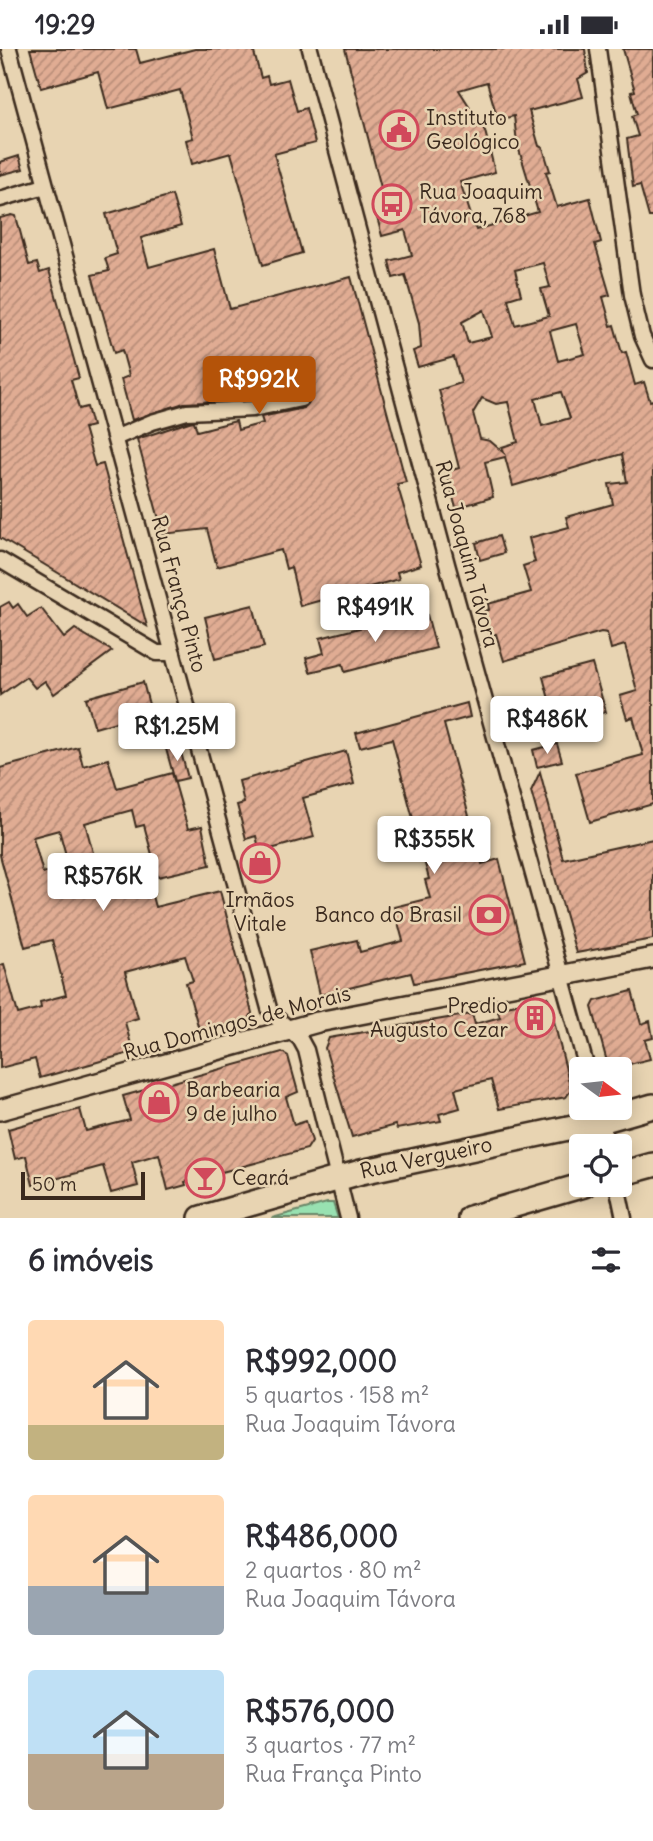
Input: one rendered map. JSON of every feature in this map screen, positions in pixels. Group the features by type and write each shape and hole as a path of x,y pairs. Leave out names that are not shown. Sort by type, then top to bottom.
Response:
{"main road":[{"name":"Rua Vergueiro","path":"632,1109 653,1106"},
{"name":"Rua Vergueiro","path":"201,1218 338,1178 575,1120"},
{"path":"632,1171 653,1165"},
{"path":"470,1218 569,1189"}],"street":[{"name":"Rua Joaquim Távora","path":"310,49 417,453 584,1057"},
{"path":"598,49 632,295 642,336 653,360"},
{"name":"Rua França Pinto","path":"7,55 116,438 270,1012 300,1039 306,1051 348,1218"},
{"path":"0,199 45,186"},
{"path":"116,438 152,422 187,412 253,409 301,398"},
{"path":"3,565 157,653 173,653"},
{"name":"Rua Domingos de Morais","path":"0,1110 288,1030 653,958"},
{"path":"620,1197 624,1218"}],"green space":[{"path":"333,1203 338,1218 272,1218"}],"building":[{"path":"30,49 136,49 140,63 195,49 253,49 261,78 267,76 269,84 288,79 297,111 306,108 315,143 274,154 302,253 263,265 231,153 192,164 186,140 193,138 180,90 108,109 98,72 41,88"},
{"path":"345,49 585,49 588,73 578,79 583,97 529,111 539,146 543,148 550,171 546,172 557,207 590,198 601,242 595,244 610,295 603,297 611,326 614,325 622,353 626,352 635,385 644,382 650,401 653,400 653,804 590,822 576,773 643,755 633,717 627,719 620,696 637,691 625,645 611,649 607,633 601,632 504,661 496,634 490,635 484,611 489,610 488,604 531,592 523,566 535,562 529,538 569,527 566,517 613,504 609,484 627,482 622,454 513,486 505,457 485,462 493,497 456,508 446,472 459,468 439,390 461,383 454,357 418,367 413,351 421,348 419,323 405,275 393,278 389,261 412,255 405,230 382,236 374,206 385,203","holes":["487,82 498,120 514,116 517,143 538,212 476,230 460,182 495,172 485,131 459,90","543,263 550,287 541,289 549,316 515,325 508,299 521,295 515,270","484,310 492,337 468,343 462,322","576,324 585,354 558,361 550,331","561,392 570,418 542,426 535,399","482,398 496,404 508,402 518,442 502,447 504,453 490,441 480,439 473,413"]},
{"path":"623,49 653,49 653,217 649,217 640,185 633,187 627,139 638,136 632,116 637,114 631,92 635,91"},
{"path":"19,156 23,169 0,175 0,162"},
{"path":"172,195 181,226 141,238 149,267 214,249 230,309 351,277 406,482 397,484 421,565 397,572 399,579 300,606 291,567 286,569 281,550 217,567 207,529 163,534 137,439 194,421 197,431 236,421 238,430 263,423 261,417 304,408 310,398 308,392 300,390 256,398 254,389 205,402 184,403 132,420 121,379 129,376 122,350 114,353 92,275 109,271 105,258 117,254 106,214"},
{"path":"16,216 29,265 37,263 40,273 49,270 79,378 71,380 79,409 87,407 92,426 84,428 95,466 103,464 147,626 0,538 0,218"},
{"path":"499,536 504,553 480,560 476,543"},
{"path":"9,602 13,608 18,604 27,617 41,608 64,638 75,629 112,651 54,694 45,681 35,688 26,677 0,695 0,607"},
{"path":"253,605 264,647 215,659 205,617"},
{"path":"426,611 436,648 345,672 343,664 310,672 306,658 324,653 320,638"},
{"path":"592,664 606,712 556,725 543,677"},
{"path":"143,682 151,712 95,728 86,698"},
{"path":"467,703 470,717 444,724 482,864 499,859 525,961 414,983 411,973 320,995 310,951 357,940 360,952 403,941 394,907 430,898 425,880 429,879 392,739 360,747 356,733"},
{"path":"557,744 562,761 537,767 533,750"},
{"path":"179,745 188,778 175,781 166,749"},
{"path":"78,747 83,766 108,759 117,788 172,773 188,829 202,826 210,865 158,877 144,825 136,827 132,810 85,823 105,897 149,885 155,907 220,891 252,1013 249,1019 200,1033 186,983 193,981 185,956 125,972 138,1018 125,1022 133,1052 40,1078 35,1059 0,1068 0,965 4,964 18,1014 41,1008 40,1002 66,995 52,940 25,947 0,855 0,768","holes":["59,830 69,866 43,873 33,837"]},
{"path":"346,751 354,784 303,798 314,837 260,852 256,836 246,839 237,805 244,803 239,781"},
{"path":"540,772 563,859 653,839 653,939 576,953 531,791"},
{"path":"632,991 641,1024 650,1021 653,1038 645,1040 650,1059 632,1063 632,1057 606,1057 592,1007 595,1001"},
{"path":"548,997 569,1082 569,1093 566,1097 499,1109 491,1080 455,1089 460,1108 439,1114 441,1121 397,1129 395,1125 352,1137 325,1048 329,1038 472,1014 475,1024 500,1017 497,1008"},
{"path":"282,1052 288,1056 298,1092 286,1097 294,1125 306,1121 312,1141 307,1149 185,1182 186,1185 168,1190 159,1154 132,1162 138,1186 111,1193 103,1166 33,1185 26,1156 15,1159 8,1129 80,1109 86,1131 130,1120 123,1096"}],"place":[{"name":"Instituto Geológico","path":"399,130"},
{"name":"Rua Joaquim Távora, 768","path":"392,204"},
{"name":"Irmãos Vitale","path":"260,863"},
{"name":"Banco do Brasil","path":"489,915"},
{"name":"Predio Augusto Cezar","path":"535,1018"},
{"name":"Barbearia 9 de julho","path":"159,1102"},
{"name":"Ceará","path":"205,1178"}]}
